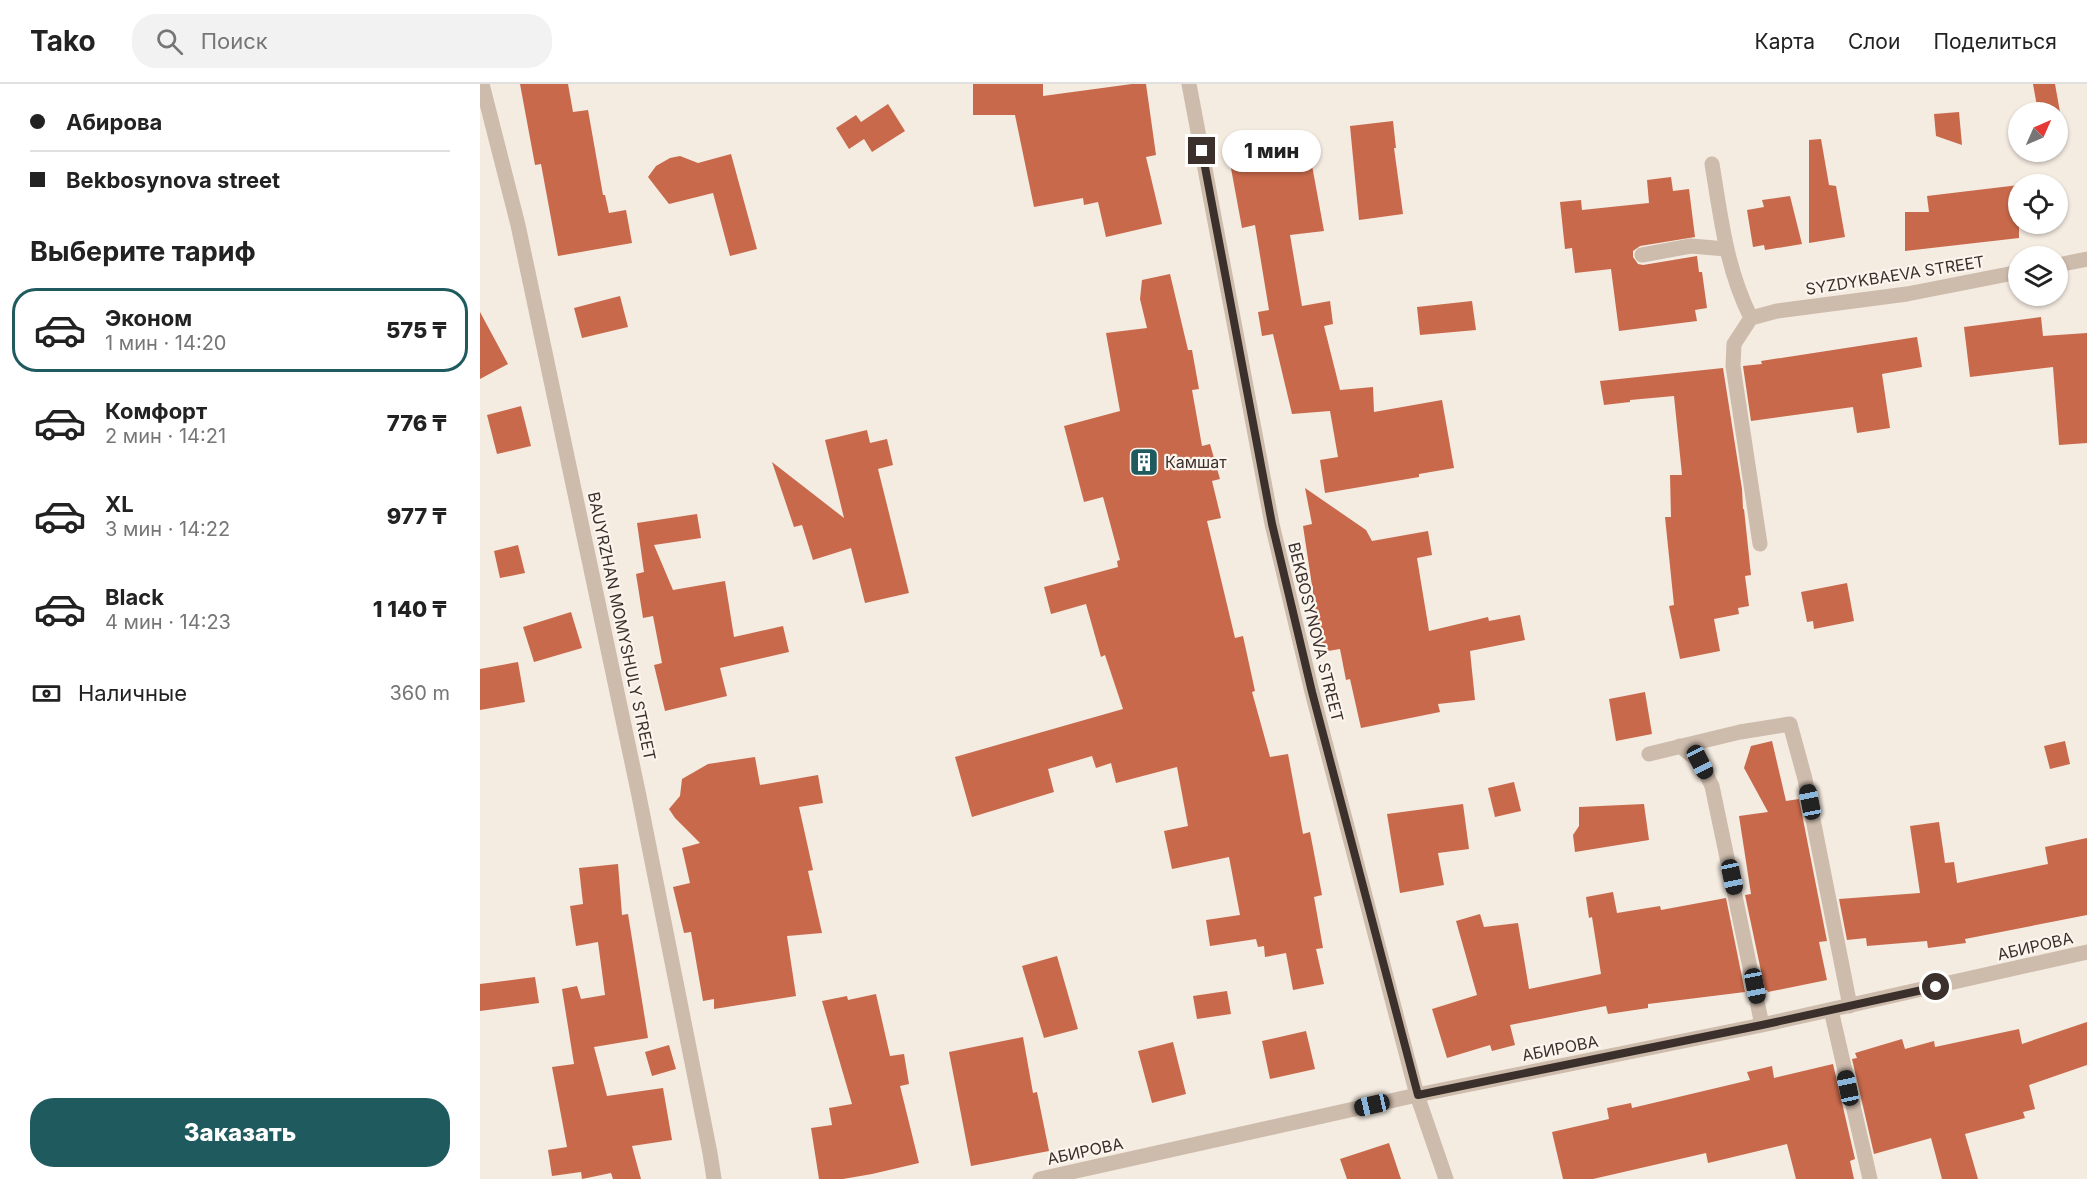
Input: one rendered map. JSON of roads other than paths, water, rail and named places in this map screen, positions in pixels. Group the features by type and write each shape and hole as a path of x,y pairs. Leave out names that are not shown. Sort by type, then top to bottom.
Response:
{"street":[{"name":"BAUYRZHAN MOMYSHULY STREET","path":"482,84 518,225 577,500 640,803 714,1179"},
{"name":"BEKBOSYNOVA STREET","path":"1189,84 1272,524 1312,692 1418,1095 1446,1179"},
{"path":"1712,164 1726,249 1738,292 1751,318 1734,344 1733,366 1761,544"},
{"path":"1642,255 1691,246 1726,249"},
{"path":"2068,263 2087,259"},
{"name":"SYZDYKBAEVA STREET","path":"1751,318 1777,311 1906,294 2008,274"},
{"path":"1649,754 1740,732 1790,724 1805,779 1850,1006"},
{"path":"1680,746 1700,762 1712,786 1762,1025"},
{"name":"АБИРОВА","path":"1040,1179 1418,1095 1850,1006 2087,952"},
{"path":"1831,1010 1870,1179"}],"place":[{"name":"Камшат","path":"1144,462"}]}
